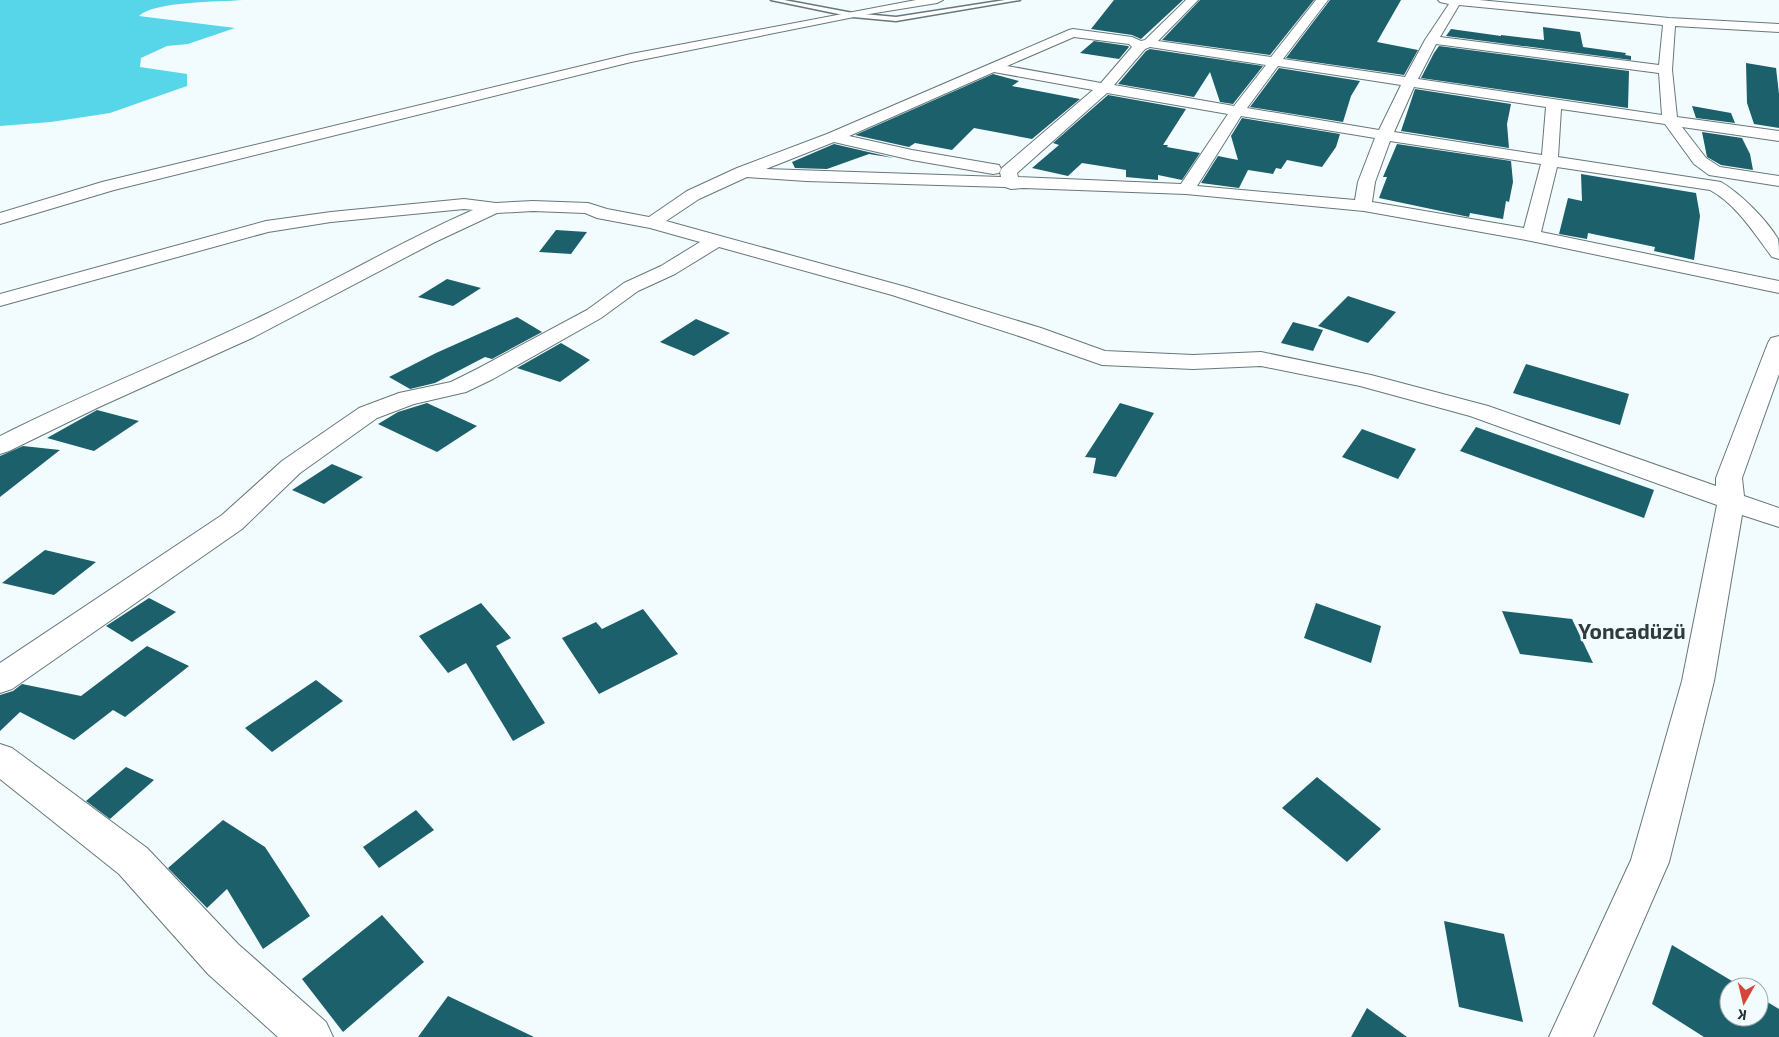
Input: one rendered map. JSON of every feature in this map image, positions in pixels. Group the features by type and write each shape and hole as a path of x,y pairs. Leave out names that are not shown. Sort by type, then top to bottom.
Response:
{"street":[{"path":"0,219 108,186 631,58 937,0"},
{"path":"1009,178 1104,88 1145,44 1192,0"},
{"path":"1186,189 1236,111 1322,0"},
{"path":"1364,206 1362,194 1384,136 1408,82 1432,40 1450,1 1669,22 1779,28"},
{"path":"1669,22 1665,70 1670,121 1700,162 1726,192 1742,206 1779,253"},
{"path":"652,222 693,196 743,172 833,137 1073,33 1779,136"},
{"path":"1432,40 1665,70"},
{"path":"994,68 1236,111 1550,162 1715,179 1779,181"},
{"path":"1531,235 1550,162 1554,104"},
{"path":"833,137 1009,178"},
{"path":"743,172 861,179 1009,178 1186,189 1364,206 1531,235 1779,287"},
{"path":"0,300 266,227 331,217 445,205 464,204 496,208 533,206 588,208 603,214 652,222 899,291 1033,333 1102,358 1193,362 1261,359 1363,380 1479,410 1779,518"},
{"path":"0,446 101,396 245,333 382,261 457,224 496,208"},
{"path":"0,680 232,522 291,467 368,413 407,398 458,387 485,374 594,314 631,287 668,270 717,240"},
{"path":"1571,1037 1650,862 1698,681 1731,502 1729,478 1779,343"},
{"path":"0,759 133,861 223,959 311,1037"}],"lane":[{"path":"774,0 853,15 896,19 1017,0"}],"shaded area":[{"path":"0,0 243,0 159,7 139,16 235,28 188,44 167,46 141,58 140,67 187,74 187,86 110,113 51,122 0,126"}],"building":[{"path":"1114,0 1183,0 1141,39 1132,35 1091,29"},
{"path":"1200,0 1314,0 1270,55 1162,40"},
{"path":"1330,0 1401,0 1377,42 1418,50 1404,75 1286,58"},
{"path":"1543,27 1580,32 1583,47 1626,53 1625,55 1631,56 1631,60 1446,36 1451,29 1544,40"},
{"path":"1094,41 1129,47 1119,59 1080,53"},
{"path":"1439,46 1629,71 1628,108 1421,78"},
{"path":"1150,49 1263,66 1233,104 1220,102 1210,72 1194,97 1118,84 1146,51"},
{"path":"1746,63 1776,68 1779,94 1779,128 1754,124 1747,103"},
{"path":"1279,68 1360,81 1351,96 1343,122 1250,107"},
{"path":"993,74 1019,81 1012,86 1080,99 1032,139 974,128 952,150 915,143 909,147 855,135"},
{"path":"1415,89 1511,104 1507,124 1509,148 1401,131"},
{"path":"1108,95 1186,109 1163,145 1200,153 1182,180 1158,175 1158,180 1126,177 1126,170 1082,163 1068,176 1032,168 1059,145 1053,143"},
{"path":"1692,106 1731,113 1735,123 1696,118"},
{"path":"1242,118 1340,134 1336,147 1322,167 1287,160 1281,169 1276,168 1273,174 1248,170 1239,188 1201,183 1218,156 1238,160 1231,136"},
{"path":"1702,132 1742,138 1750,154 1753,170 1721,165 1707,157"},
{"path":"834,144 894,158 869,154 827,169 795,168 792,162"},
{"path":"1397,144 1511,161 1513,182 1509,202 1506,201 1503,219 1470,213 1469,217 1379,198 1387,177 1383,177"},
{"path":"1581,174 1696,193 1700,216 1694,260 1654,251 1655,247 1588,233 1587,239 1559,234 1568,198 1582,201"},
{"path":"556,230 587,232 571,254 539,252"},
{"path":"447,279 481,288 453,306 418,297"},
{"path":"1348,296 1396,312 1368,343 1318,326"},
{"path":"517,317 542,332 492,359 485,357 435,383 410,389 389,377 436,353"},
{"path":"696,319 730,333 694,356 660,342"},
{"path":"1293,322 1323,330 1313,351 1281,343"},
{"path":"561,343 590,360 560,382 517,368"},
{"path":"1526,364 1629,394 1620,425 1513,393"},
{"path":"427,403 477,426 437,452 378,424 398,412"},
{"path":"1120,403 1154,413 1116,477 1093,473 1096,458 1085,457"},
{"path":"97,410 139,421 94,451 47,438"},
{"path":"1476,427 1654,490 1644,518 1460,451"},
{"path":"1362,429 1416,449 1398,479 1342,457"},
{"path":"23,446 60,450 0,497 0,456"},
{"path":"332,464 363,477 324,504 292,490"},
{"path":"45,550 96,562 54,595 2,583"},
{"path":"149,598 176,612 132,642 106,626"},
{"path":"481,603 511,638 496,646 545,723 513,741 466,663 448,673 419,636"},
{"path":"1316,603 1381,626 1371,663 1304,638"},
{"path":"643,609 678,654 599,694 562,638 596,622 602,629"},
{"path":"1502,611 1572,619 1593,663 1520,654"},
{"path":"147,646 189,666 125,717 113,710 74,740 20,712 0,731 0,695 13,691 22,684 81,696"},
{"path":"316,680 343,701 272,752 245,728"},
{"path":"126,767 154,780 110,819 86,801"},
{"path":"1317,777 1381,829 1347,862 1282,808"},
{"path":"416,810 434,830 379,868 363,847"},
{"path":"223,820 265,847 310,916 263,949 227,889 207,908 168,868"},
{"path":"382,915 424,962 343,1032 302,979"},
{"path":"1444,921 1504,934 1523,1022 1459,1007"},
{"path":"1672,945 1725,977 1719,977 1719,1027 1769,1027 1769,1003 1779,1009 1779,1037 1704,1037 1652,1004"},
{"path":"448,996 534,1037 418,1037"},
{"path":"1367,1008 1407,1037 1351,1037"}],"district":[{"name":"Yoncadüzü","path":"1632,632"}]}
